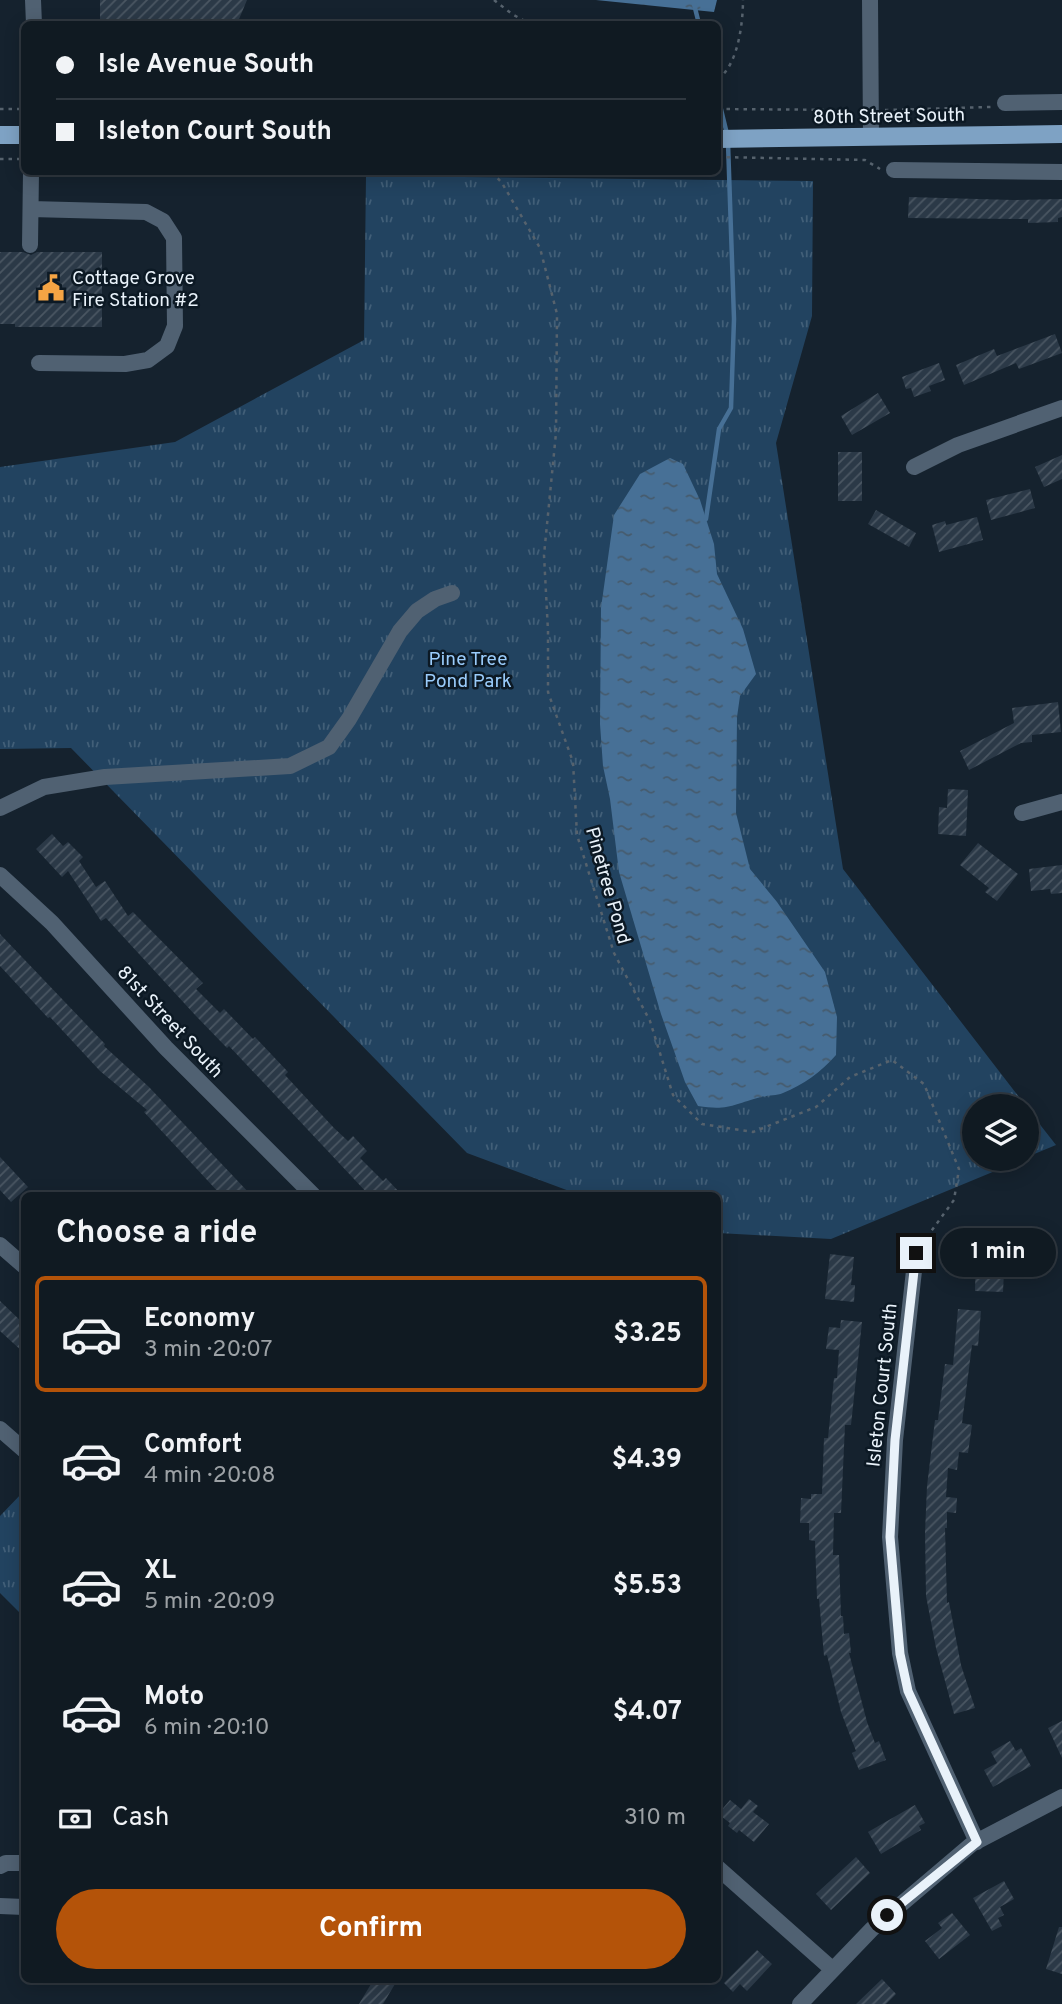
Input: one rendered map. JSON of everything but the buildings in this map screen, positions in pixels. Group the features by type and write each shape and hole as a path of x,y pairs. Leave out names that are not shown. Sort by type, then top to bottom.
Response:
{"main road":[{"name":"80th Street South","path":"721,139 1062,134"},
{"path":"0,135 21,135"}],"street":[{"path":"33,0 34,21"},
{"path":"870,0 871,137"},
{"path":"1005,103 1062,103"},
{"path":"894,170 1062,172"},
{"path":"30,245 31,175"},
{"path":"31,209 146,212 163,221 174,238 175,326 167,346 148,360 125,365 39,363"},
{"path":"914,467 958,445 1062,408"},
{"path":"0,808 44,787 105,777 290,766 328,747 349,719 400,631 417,611 435,599 452,593"},
{"path":"1022,813 1062,802"},
{"name":"81st Street South","path":"0,875 52,923 166,1048 310,1192"},
{"path":"0,1245 21,1263"},
{"name":"Isleton Court South","path":"916,1253 895,1440 890,1537 900,1654 908,1691 977,1842"},
{"path":"0,1429 21,1447"},
{"path":"800,2004 872,1929 977,1842 1062,1797"},
{"path":"0,1866 6,1863 21,1863"},
{"path":"721,1871 832,1969"},
{"path":"0,1906 21,1907"}],"path":[{"path":"494,0 524,21"},
{"path":"721,75 730,63 741,29 743,0"},
{"path":"0,109 21,109"},
{"path":"721,157 865,160 878,169 894,170"},
{"path":"0,159 21,159"},
{"name":"Pinetree Pond","path":"495,175 540,248 557,314 556,433 544,555 548,692 573,762 577,835 614,953 650,1021 673,1095 702,1124 753,1132 816,1107 850,1077 892,1060 924,1084 959,1169 954,1200 916,1253"}],"green space":[{"name":"Pine Tree Pond Park","path":"366,176 813,181 812,316 776,443 843,869 1017,1094 962,1094 962,1171 995,1171 831,1239 721,1233 721,1192 572,1192 467,1153 71,748 0,749 0,467 175,442 364,340"},
{"path":"1039,1123 1056,1145 1039,1152"},
{"path":"21,1494 21,1614 0,1593 0,1516"}],"water":[{"path":"596,0 717,0 714,12"},
{"path":"670,458 683,464 700,500 714,544 717,574 743,629 756,674 740,696 737,717 736,813 750,869 777,902 825,972 837,1017 836,1055 818,1072 798,1086 778,1095 724,1107 698,1106 685,1082 661,1014 619,872 603,766 600,724 601,608 614,515 640,474"}],"waterway":[{"path":"693,0 698,21"},
{"path":"721,109 727,134"},
{"path":"706,519 719,429 731,408 734,319 728,143"}],"place":[{"name":"Cottage Grove Fire Station #2","path":"51,288"}],"route":[{"path":"887,1915 977,1842 908,1691 900,1654 890,1537 895,1440 916,1253"}]}
